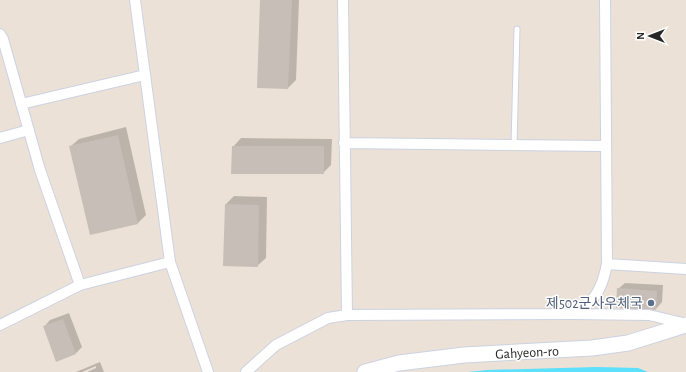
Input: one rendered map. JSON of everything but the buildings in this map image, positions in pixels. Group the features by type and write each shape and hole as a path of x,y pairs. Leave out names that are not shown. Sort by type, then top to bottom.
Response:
{"street":[{"path":"135,0 170,262 208,372"},
{"path":"343,0 347,315"},
{"path":"570,314 586,306 596,295 604,279 608,264 605,0"},
{"path":"0,34 3,39 40,170 80,285"},
{"path":"21,104 145,75"},
{"path":"0,138 29,130"},
{"path":"344,143 606,146"},
{"path":"0,325 80,285 170,262"},
{"path":"608,264 686,269"},
{"path":"246,372 276,345 328,318 347,315 570,314 649,316 686,324"},
{"name":"Gahyeon-ro","path":"366,372 399,363 464,355 599,347 628,343 686,324"}],"lane":[{"path":"514,145 517,29"}],"water":[{"path":"597,367 638,368 648,372 468,372 487,370"}],"place":[{"name":"제502군사우체국","path":"651,303"}]}
